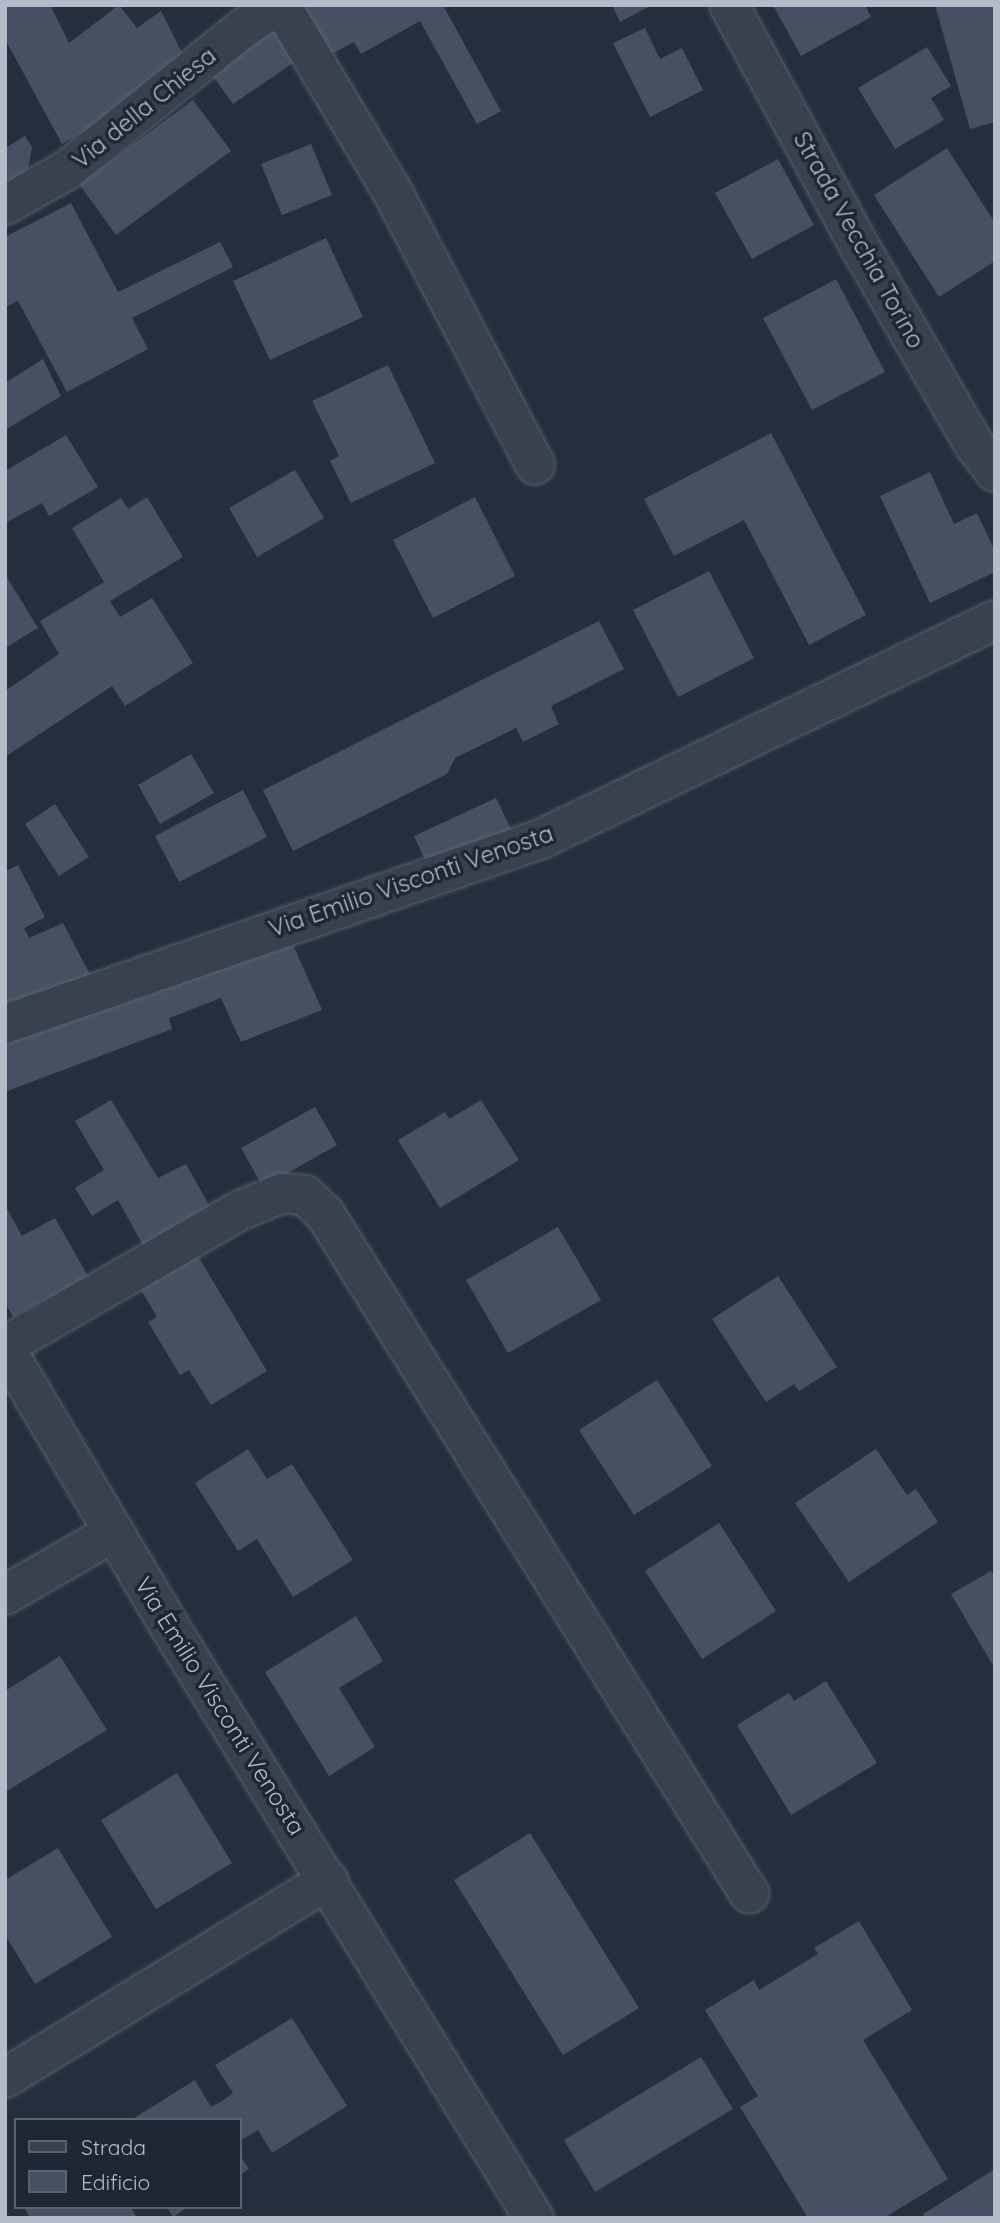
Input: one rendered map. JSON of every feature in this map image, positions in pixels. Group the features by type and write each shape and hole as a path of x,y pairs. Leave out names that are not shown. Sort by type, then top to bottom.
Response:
{"street":[{"name":"Via della Chiesa","path":"5,205 67,170 245,27 280,5"},
{"path":"280,5 392,191 535,466"},
{"name":"Strada Vecchia Torino","path":"729,5 860,247 975,446 995,471"},
{"name":"Via Emilio Visconti Venosta","path":"5,1024 272,928 541,839 995,620"},
{"path":"5,1347 241,1210 282,1193 305,1195 325,1214 749,1893"},
{"name":"Via Emilio Visconti Venosta","path":"5,1347 114,1532 534,2218"},
{"path":"5,1595 114,1532"},
{"path":"5,2078 328,1880"}],"building":[{"path":"5,5 50,5 69,43 119,5 137,28 161,11 183,55 98,123 62,144 5,39"},
{"path":"303,5 443,5 501,111 477,124 420,21 361,54 354,42 328,56"},
{"path":"612,5 652,5 620,22"},
{"path":"773,5 865,5 871,17 801,56"},
{"path":"935,5 995,5 995,122 970,129"},
{"path":"272,28 296,61 233,104 210,72"},
{"path":"645,28 660,59 682,48 703,90 650,117 613,43"},
{"path":"927,47 951,86 931,98 944,120 895,149 858,88"},
{"path":"193,100 231,151 116,235 79,184"},
{"path":"25,136 32,147 28,170 5,184 5,148"},
{"path":"311,144 332,195 282,215 261,164"},
{"path":"947,148 995,223 995,261 939,297 874,195"},
{"path":"778,159 814,225 752,259 715,193"},
{"path":"71,203 118,292 220,242 233,267 132,318 148,349 67,392 18,301 5,307 5,237"},
{"path":"326,238 363,317 270,360 233,281"},
{"path":"836,279 885,372 812,410 763,318"},
{"path":"43,359 61,396 5,430 5,383"},
{"path":"388,365 435,463 351,503 330,461 339,456 312,401"},
{"path":"771,433 866,615 809,645 744,520 674,556 644,499"},
{"path":"66,435 98,487 49,516 42,503 5,523 5,471"},
{"path":"295,470 324,518 257,557 229,508"},
{"path":"930,472 954,524 977,513 995,551 995,572 930,603 880,496"},
{"path":"147,497 183,557 110,601 120,617 152,598 193,663 125,706 112,686 5,757 5,691 59,654 40,621 104,582 72,528 121,498 128,509"},
{"path":"475,497 515,576 433,618 393,540"},
{"path":"709,571 754,658 678,697 633,610"},
{"path":"5,574 38,628 5,648"},
{"path":"599,621 624,669 551,706 559,724 523,742 516,728 455,758 447,774 293,851 263,790"},
{"path":"191,754 214,793 160,824 138,785"},
{"path":"243,790 267,837 179,882 155,836"},
{"path":"496,798 513,833 430,871 414,836"},
{"path":"55,804 89,857 59,876 25,824"},
{"path":"18,865 45,917 24,928 29,938 63,923 92,978 5,1011 5,872"},
{"path":"290,938 322,1010 241,1042 221,998 169,1018 172,1029 5,1092 5,1037"},
{"path":"111,1100 158,1178 186,1164 214,1214 146,1251 118,1200 92,1216 75,1188 104,1170 75,1121"},
{"path":"481,1100 519,1160 440,1208 398,1140 445,1112 449,1119"},
{"path":"315,1107 337,1145 263,1187 241,1148"},
{"path":"5,1205 22,1236 55,1218 88,1276 13,1317 5,1303"},
{"path":"558,1227 601,1300 508,1353 466,1280"},
{"path":"193,1248 267,1371 211,1405 189,1370 180,1375 148,1322 157,1317 137,1283"},
{"path":"778,1276 837,1367 799,1391 794,1384 766,1402 712,1319"},
{"path":"657,1380 712,1466 634,1515 579,1430"},
{"path":"248,1449 267,1479 292,1464 353,1560 293,1597 257,1539 238,1551 195,1483"},
{"path":"876,1449 907,1495 916,1489 938,1522 849,1582 795,1503"},
{"path":"719,1523 776,1611 702,1659 645,1571"},
{"path":"991,1571 995,1578 995,1669 951,1594"},
{"path":"356,1616 383,1661 339,1688 375,1747 329,1776 265,1672"},
{"path":"60,1656 107,1730 5,1792 5,1691"},
{"path":"826,1681 877,1763 791,1815 737,1725 789,1693 794,1701"},
{"path":"177,1773 232,1863 156,1909 101,1820"},
{"path":"530,1833 639,2008 563,2055 454,1880"},
{"path":"58,1848 112,1937 35,1984 5,1935 5,1880"},
{"path":"859,1921 912,2010 863,2040 948,2179 884,2218 808,2218 740,2107 758,2096 705,2010 754,1980 759,1990 818,1954 814,1948"},
{"path":"292,2018 347,2106 272,2153 258,2130 242,2140 242,2118 134,2118 195,2080 211,2107 222,2101 233,2093 215,2065"},
{"path":"701,2057 733,2109 595,2192 564,2140"},
{"path":"242,2158 249,2169 242,2174"},
{"path":"995,2169 995,2218 925,2218 923,2214"},
{"path":"25,2209 132,2209 137,2218 30,2218"},
{"path":"168,2209 185,2209 173,2217"}]}
